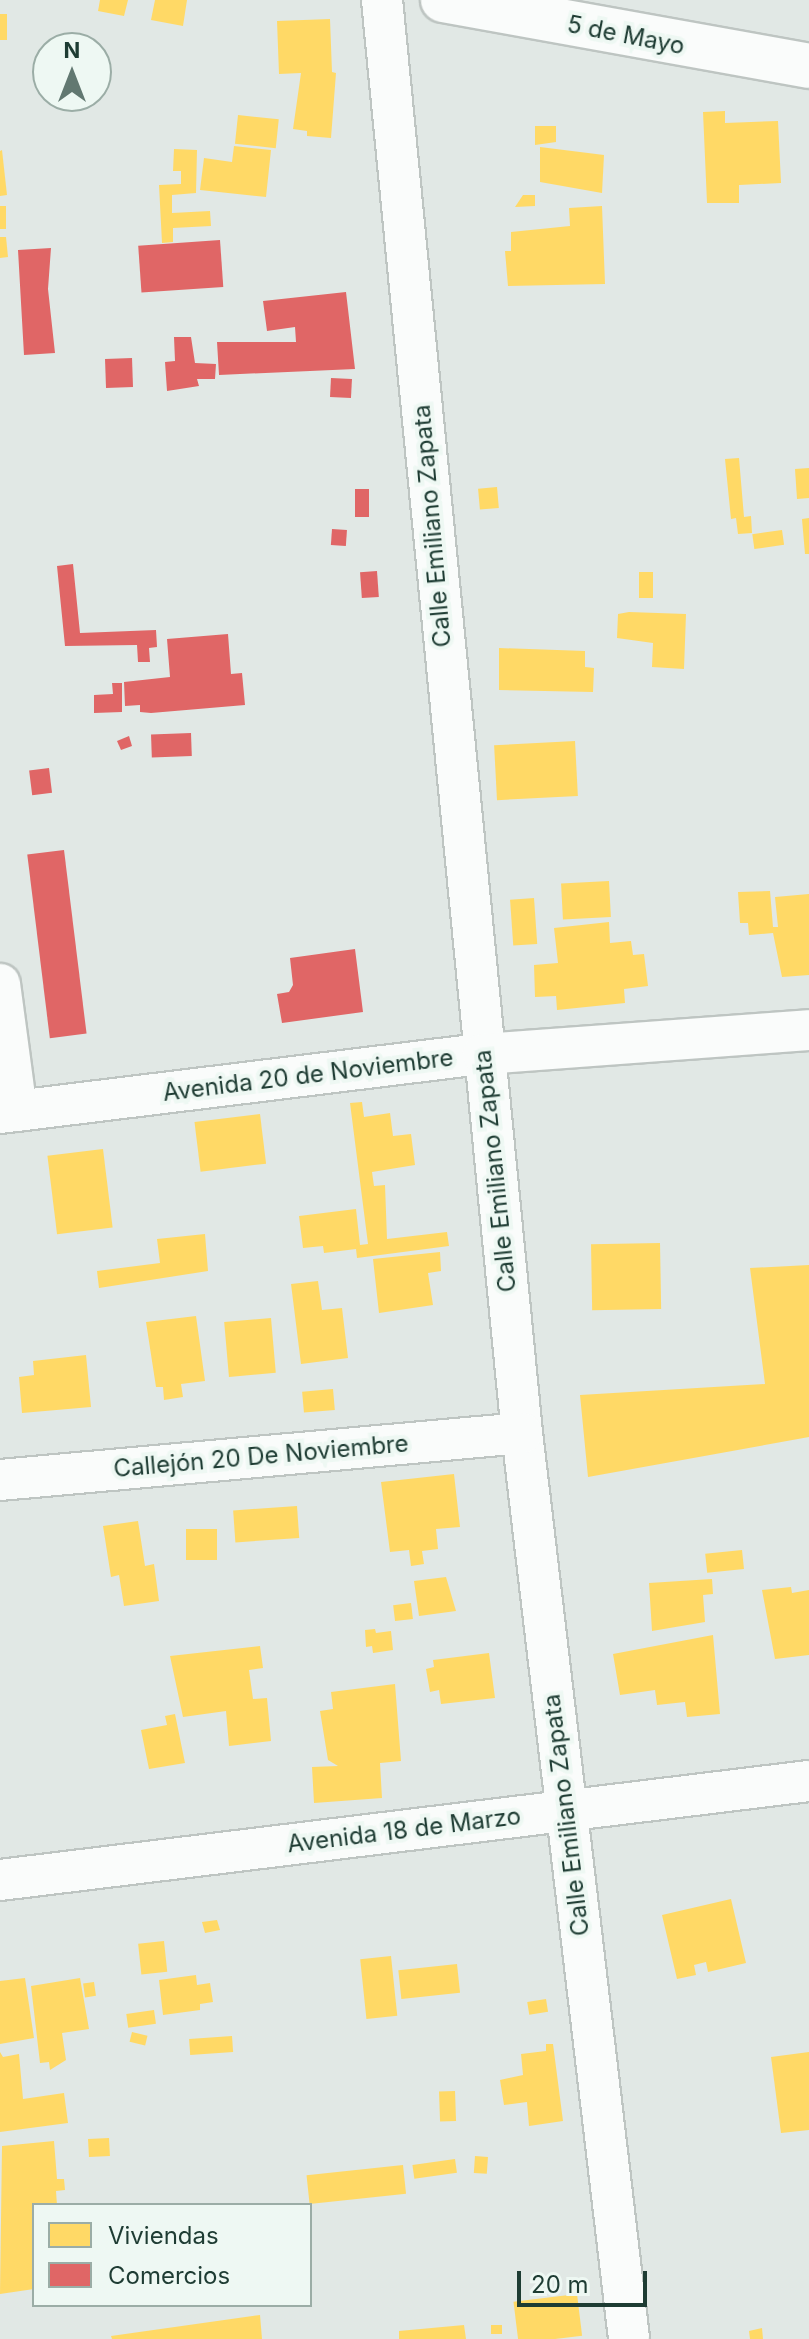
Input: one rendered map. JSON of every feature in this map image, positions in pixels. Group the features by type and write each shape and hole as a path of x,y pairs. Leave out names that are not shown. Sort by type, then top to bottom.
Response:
{"street":[{"name":"Calle Emiliano Zapata","path":"382,0 522,1433 564,1810 629,2339"},
{"name":"5 de Mayo","path":"443,0 809,66"},
{"path":"0,984 9,1112"},
{"name":"Avenida 20 de Noviembre","path":"9,1112 483,1054 809,1030"},
{"name":"Callejón 20 De Noviembre","path":"0,1480 522,1433"},
{"name":"Avenida 18 de Marzo","path":"0,1880 809,1781"}],"building: Viviendas":[{"path":"100,0 128,0 124,16 98,11"},
{"path":"155,0 187,0 183,26 151,20"},
{"path":"0,14 7,14 7,40 0,40"},
{"path":"330,19 332,72 336,73 331,138 307,136 307,131 293,129 301,73 279,74 277,21"},
{"path":"725,111 725,123 778,121 781,183 739,185 739,203 707,203 703,112"},
{"path":"238,115 279,119 276,148 235,144"},
{"path":"535,126 556,126 556,142 535,145"},
{"path":"234,146 271,150 266,197 200,190 204,158 232,162"},
{"path":"540,147 604,155 602,193 540,182"},
{"path":"174,149 197,150 196,193 172,195 172,213 210,211 211,226 173,228 173,242 162,243 159,185 181,184 181,171 173,171"},
{"path":"0,151 7,195 0,196"},
{"path":"523,195 535,195 535,206 515,207"},
{"path":"0,206 6,206 6,229 0,229"},
{"path":"602,206 605,284 508,286 505,251 511,251 511,232 570,226 569,208"},
{"path":"0,237 6,237 8,257 0,258"},
{"path":"739,458 744,517 751,516 752,533 738,534 736,518 731,519 725,459"},
{"path":"809,468 809,498 797,499 795,469"},
{"path":"497,487 499,508 480,510 478,489"},
{"path":"809,518 809,554 805,554 802,519"},
{"path":"782,530 784,545 754,549 752,534"},
{"path":"639,572 653,572 653,598 639,598"},
{"path":"618,614 686,614 684,669 652,667 653,643 617,638"},
{"path":"499,648 585,651 585,667 594,668 593,692 499,690"},
{"path":"575,741 578,796 497,800 494,745"},
{"path":"609,881 611,917 563,919 561,884"},
{"path":"770,891 773,927 778,927 775,897 809,894 809,975 782,977 773,933 749,935 748,923 740,923 738,892"},
{"path":"534,898 537,944 513,946 510,900"},
{"path":"609,922 610,943 631,941 633,955 644,954 648,986 624,989 625,1003 557,1010 556,996 535,997 534,965 558,963 554,928"},
{"path":"362,1102 364,1117 390,1113 393,1136 411,1134 415,1165 372,1172 374,1186 385,1185 387,1239 447,1232 449,1246 357,1258 356,1249 324,1253 323,1246 303,1248 299,1216 356,1209 360,1245 368,1244 350,1103"},
{"path":"260,1114 266,1164 201,1172 194,1122"},
{"path":"103,1149 113,1227 57,1234 47,1156"},
{"path":"205,1234 208,1271 99,1288 97,1271 160,1263 157,1239"},
{"path":"660,1243 661,1309 592,1310 591,1244"},
{"path":"440,1252 441,1271 428,1273 433,1305 379,1313 373,1259"},
{"path":"809,1265 809,1437 588,1477 580,1395 765,1384 750,1268"},
{"path":"318,1281 322,1310 342,1308 348,1358 301,1364 291,1284"},
{"path":"196,1316 205,1381 181,1384 183,1397 164,1400 163,1387 156,1387 146,1322"},
{"path":"271,1318 276,1373 229,1377 224,1322"},
{"path":"86,1355 91,1407 22,1413 19,1377 34,1375 33,1361"},
{"path":"333,1389 335,1410 304,1413 302,1392"},
{"path":"454,1474 460,1527 436,1529 438,1549 422,1551 424,1564 411,1566 409,1550 390,1552 381,1482"},
{"path":"297,1506 299,1538 235,1542 233,1510"},
{"path":"138,1521 145,1566 154,1564 159,1601 124,1606 119,1575 111,1577 103,1526"},
{"path":"186,1529 217,1529 217,1560 186,1560"},
{"path":"742,1550 744,1569 707,1573 705,1554"},
{"path":"446,1577 456,1611 419,1616 414,1581"},
{"path":"712,1579 713,1594 703,1595 705,1622 652,1631 649,1583"},
{"path":"791,1587 792,1593 809,1590 809,1655 775,1659 762,1590"},
{"path":"411,1603 413,1619 395,1621 393,1605"},
{"path":"375,1629 376,1633 391,1631 393,1650 373,1653 372,1646 366,1647 365,1630"},
{"path":"713,1635 720,1714 687,1717 685,1702 657,1705 655,1690 620,1695 613,1654"},
{"path":"260,1646 263,1668 249,1670 253,1699 267,1698 271,1741 229,1746 226,1711 183,1717 170,1656"},
{"path":"489,1653 495,1698 441,1704 439,1690 430,1692 426,1669 434,1667 433,1660"},
{"path":"395,1684 401,1761 380,1763 382,1798 314,1803 312,1767 338,1766 328,1760 320,1711 333,1709 331,1692"},
{"path":"175,1714 185,1763 149,1769 141,1730 167,1725 165,1716"},
{"path":"731,1899 746,1963 708,1972 706,1962 694,1965 696,1975 677,1979 662,1915"},
{"path":"217,1920 220,1930 205,1933 202,1922"},
{"path":"164,1941 167,1972 141,1975 138,1944"},
{"path":"391,1956 397,2016 366,2019 360,1959"},
{"path":"457,1964 460,1993 401,1999 398,1970"},
{"path":"196,1975 197,1985 210,1983 213,2002 200,2004 200,2010 163,2015 159,1980"},
{"path":"25,1978 34,2038 0,2044 0,1981"},
{"path":"80,1978 89,2029 62,2033 66,2060 50,2070 49,2062 40,2063 31,1986"},
{"path":"94,1982 96,1996 85,1997 83,1984"},
{"path":"546,1999 548,2012 529,2015 527,2002"},
{"path":"154,2010 156,2024 128,2028 126,2014"},
{"path":"132,2032 148,2036 145,2046 130,2042"},
{"path":"232,2036 233,2052 190,2055 189,2039"},
{"path":"546,2044 553,2044 563,2121 529,2126 527,2102 504,2105 500,2080 523,2075 521,2054 546,2051"},
{"path":"0,2052 3,2057 19,2054 23,2099 64,2093 68,2123 0,2132"},
{"path":"809,2052 809,2130 781,2133 771,2057"},
{"path":"455,2091 456,2121 440,2122 439,2092"},
{"path":"109,2138 110,2156 89,2157 88,2139"},
{"path":"54,2141 57,2179 64,2179 65,2190 56,2191 57,2203 32,2203 32,2289 0,2294 2,2146"},
{"path":"475,2156 488,2157 487,2174 474,2173"},
{"path":"455,2159 457,2173 414,2179 412,2165"},
{"path":"403,2165 406,2194 309,2203 307,2175"},
{"path":"577,2294 582,2336 518,2339 513,2302"},
{"path":"260,2315 262,2339 112,2339 111,2336"},
{"path":"464,2325 466,2339 399,2339 399,2331"},
{"path":"491,2325 502,2325 502,2334 491,2334"},
{"path":"762,2328 763,2339 750,2339 749,2331"}],"building: Comercios":[{"path":"220,240 223,287 141,293 138,246"},
{"path":"51,248 48,289 55,353 24,355 18,250"},
{"path":"346,292 355,369 219,375 217,342 296,342 295,327 267,331 263,301"},
{"path":"174,337 191,337 195,363 216,364 215,379 197,379 199,386 167,391 165,362 175,361"},
{"path":"132,358 133,387 106,388 105,359"},
{"path":"331,378 352,379 351,398 330,397"},
{"path":"355,489 369,489 369,517 355,517"},
{"path":"332,529 347,530 346,546 331,545"},
{"path":"73,564 80,633 156,630 157,647 149,648 150,662 138,662 137,645 65,646 57,566"},
{"path":"377,571 379,597 362,598 360,572"},
{"path":"228,634 231,674 242,673 245,705 151,713 140,712 140,705 125,706 124,682 170,677 167,639"},
{"path":"112,683 122,683 122,712 94,713 94,695 113,694"},
{"path":"191,733 192,756 152,757 151,734"},
{"path":"129,736 132,746 121,750 117,741"},
{"path":"49,768 52,793 32,795 29,770"},
{"path":"64,850 87,1034 50,1038 27,855"},
{"path":"355,949 363,1012 282,1023 277,994 289,992 293,985 290,958"}]}
